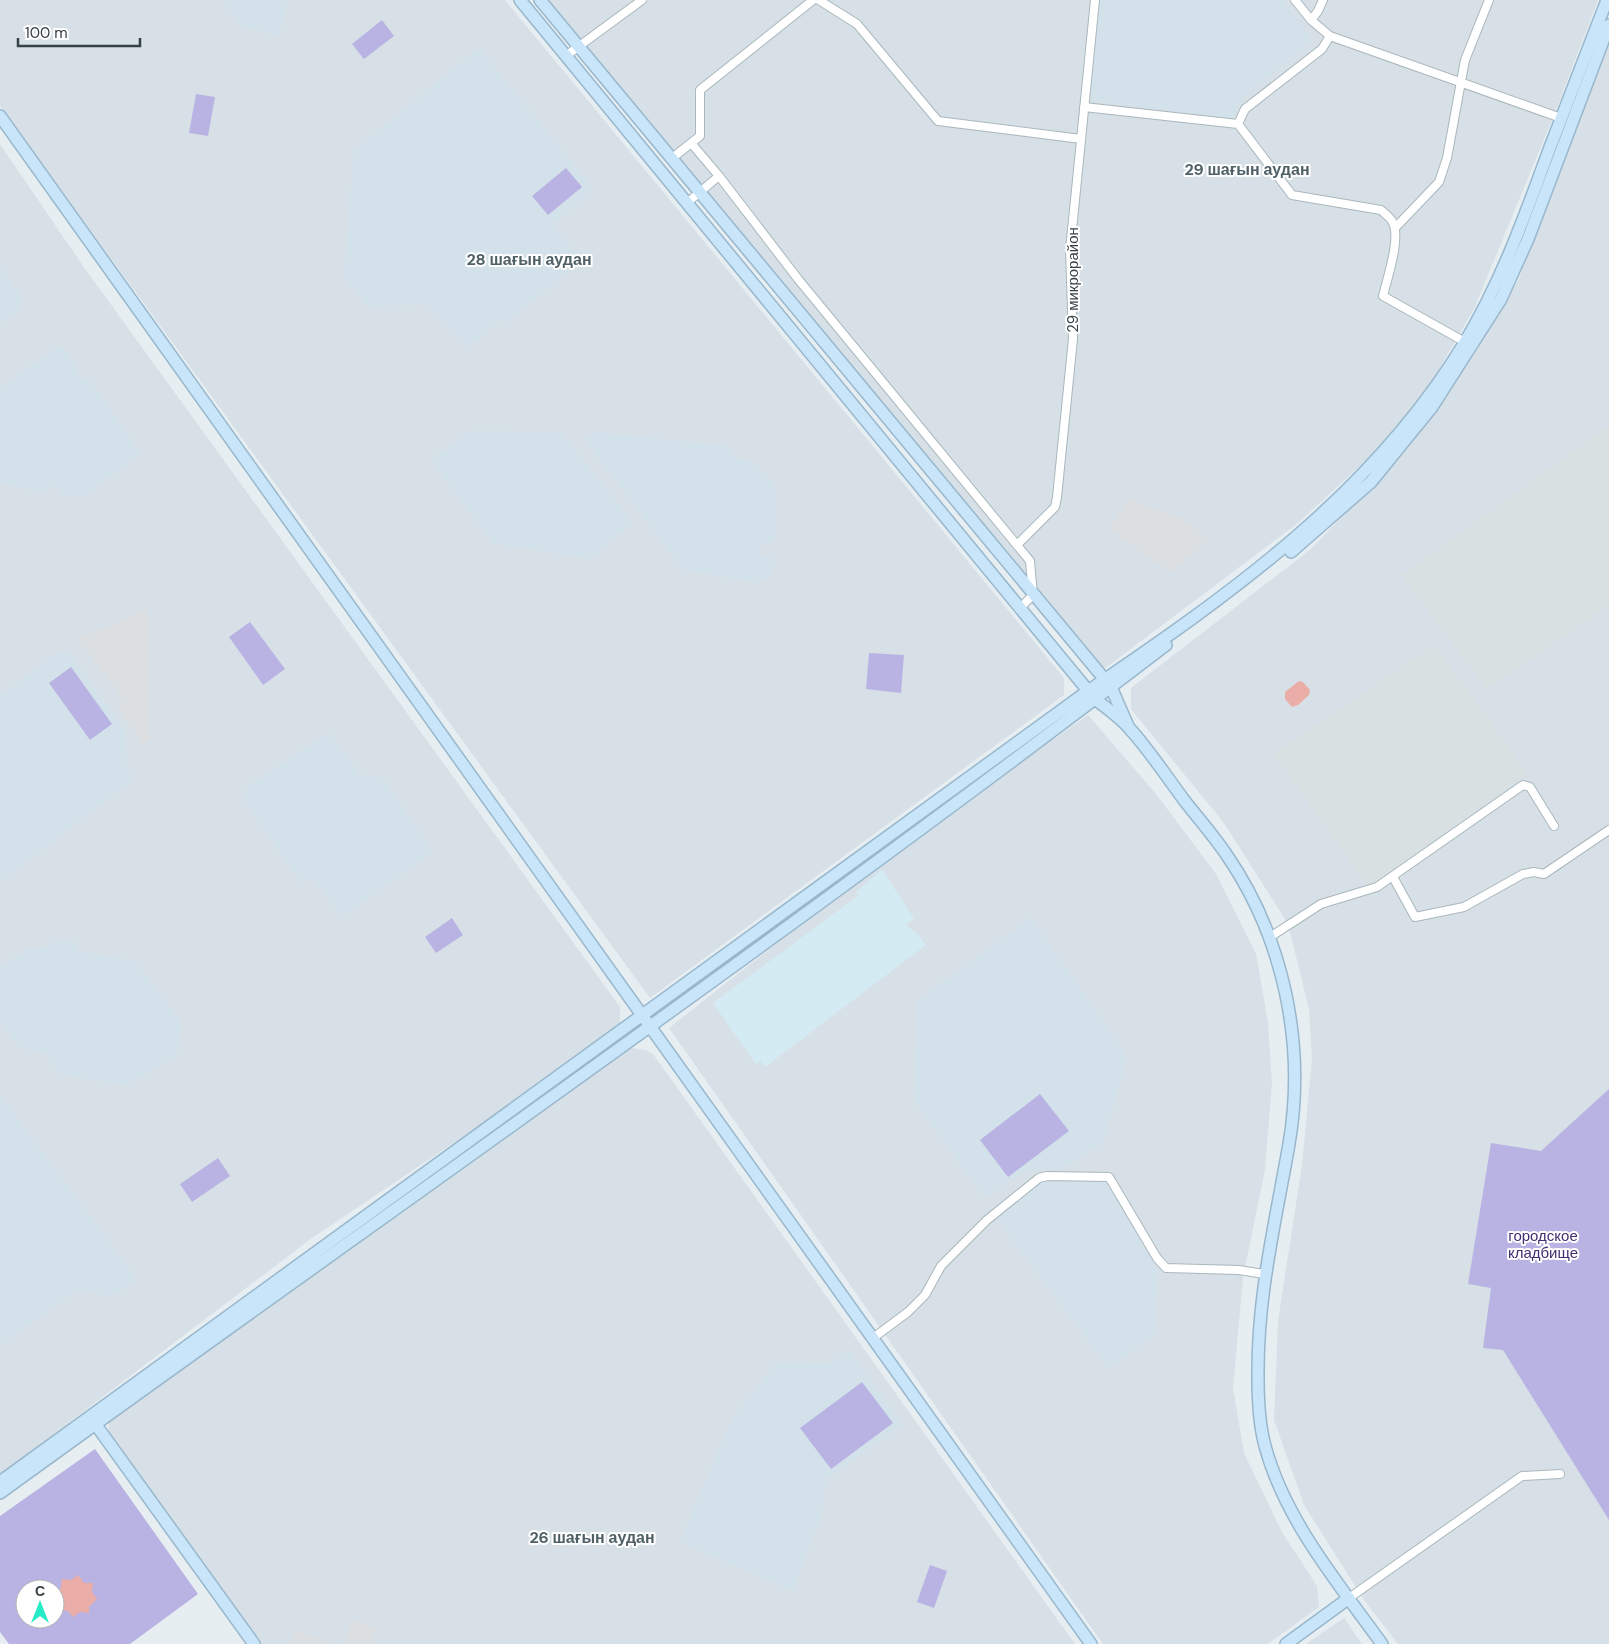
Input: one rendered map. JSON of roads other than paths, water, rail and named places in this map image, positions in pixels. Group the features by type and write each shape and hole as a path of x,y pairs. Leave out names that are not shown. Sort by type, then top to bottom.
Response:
{"main road":[{"path":"520,0 1091,694 1129,728 1227,855 1270,937 1289,1003 1295,1057 1296,1100 1264,1274 1258,1345 1258,1410 1264,1445 1278,1484 1312,1544 1382,1644"},
{"path":"540,0 671,160 1108,683 1129,728"},
{"path":"1567,120 1607,0"},
{"path":"0,1493 92,1420 641,1015 1108,683 1256,574 1366,473 1422,405 1468,344 1517,238 1609,25"},
{"path":"0,116 1091,1644"},
{"path":"0,1482 92,1420 650,1028 1017,758 1091,694"},
{"path":"92,1420 254,1644"},
{"path":"1286,1644 1349,1598"}],"street":[{"path":"567,55 642,0"},
{"path":"671,160 700,136 700,90 813,0"},
{"path":"818,0 857,24 938,121 1081,139"},
{"name":"29 микрорайон","path":"1017,545 1055,507 1057,497 1072,347 1070,250 1095,0"},
{"path":"1296,0 1312,20 1330,36 1567,120"},
{"path":"1312,20 1322,0"},
{"path":"1395,228 1439,182 1447,158 1465,60 1489,0"},
{"path":"1238,124 1245,109 1322,49 1330,36"},
{"path":"1084,107 1238,124 1292,195 1381,210 1392,220 1395,228 1395,240 1383,296 1468,344"},
{"path":"691,143 798,279 1030,561 1033,594 1020,609"},
{"path":"688,202 718,176"},
{"path":"1270,937 1321,904 1377,887 1522,785 1530,788 1554,826"},
{"path":"1392,877 1415,918 1464,907 1523,874 1534,872 1544,874 1609,830"},
{"path":"873,1338 908,1312 925,1295 941,1266 987,1220 1039,1178 1047,1176 1109,1177 1156,1258 1166,1268 1239,1270 1264,1274"},
{"path":"1349,1598 1522,1476 1560,1474"}],"district":[{"name":"29 шағын аудан","path":"1247,169"},
{"name":"28 шағын аудан","path":"529,259"},
{"name":"26 шағын аудан","path":"592,1537"}],"park label":[{"name":"городское кладбище","path":"1543,1244"}]}
